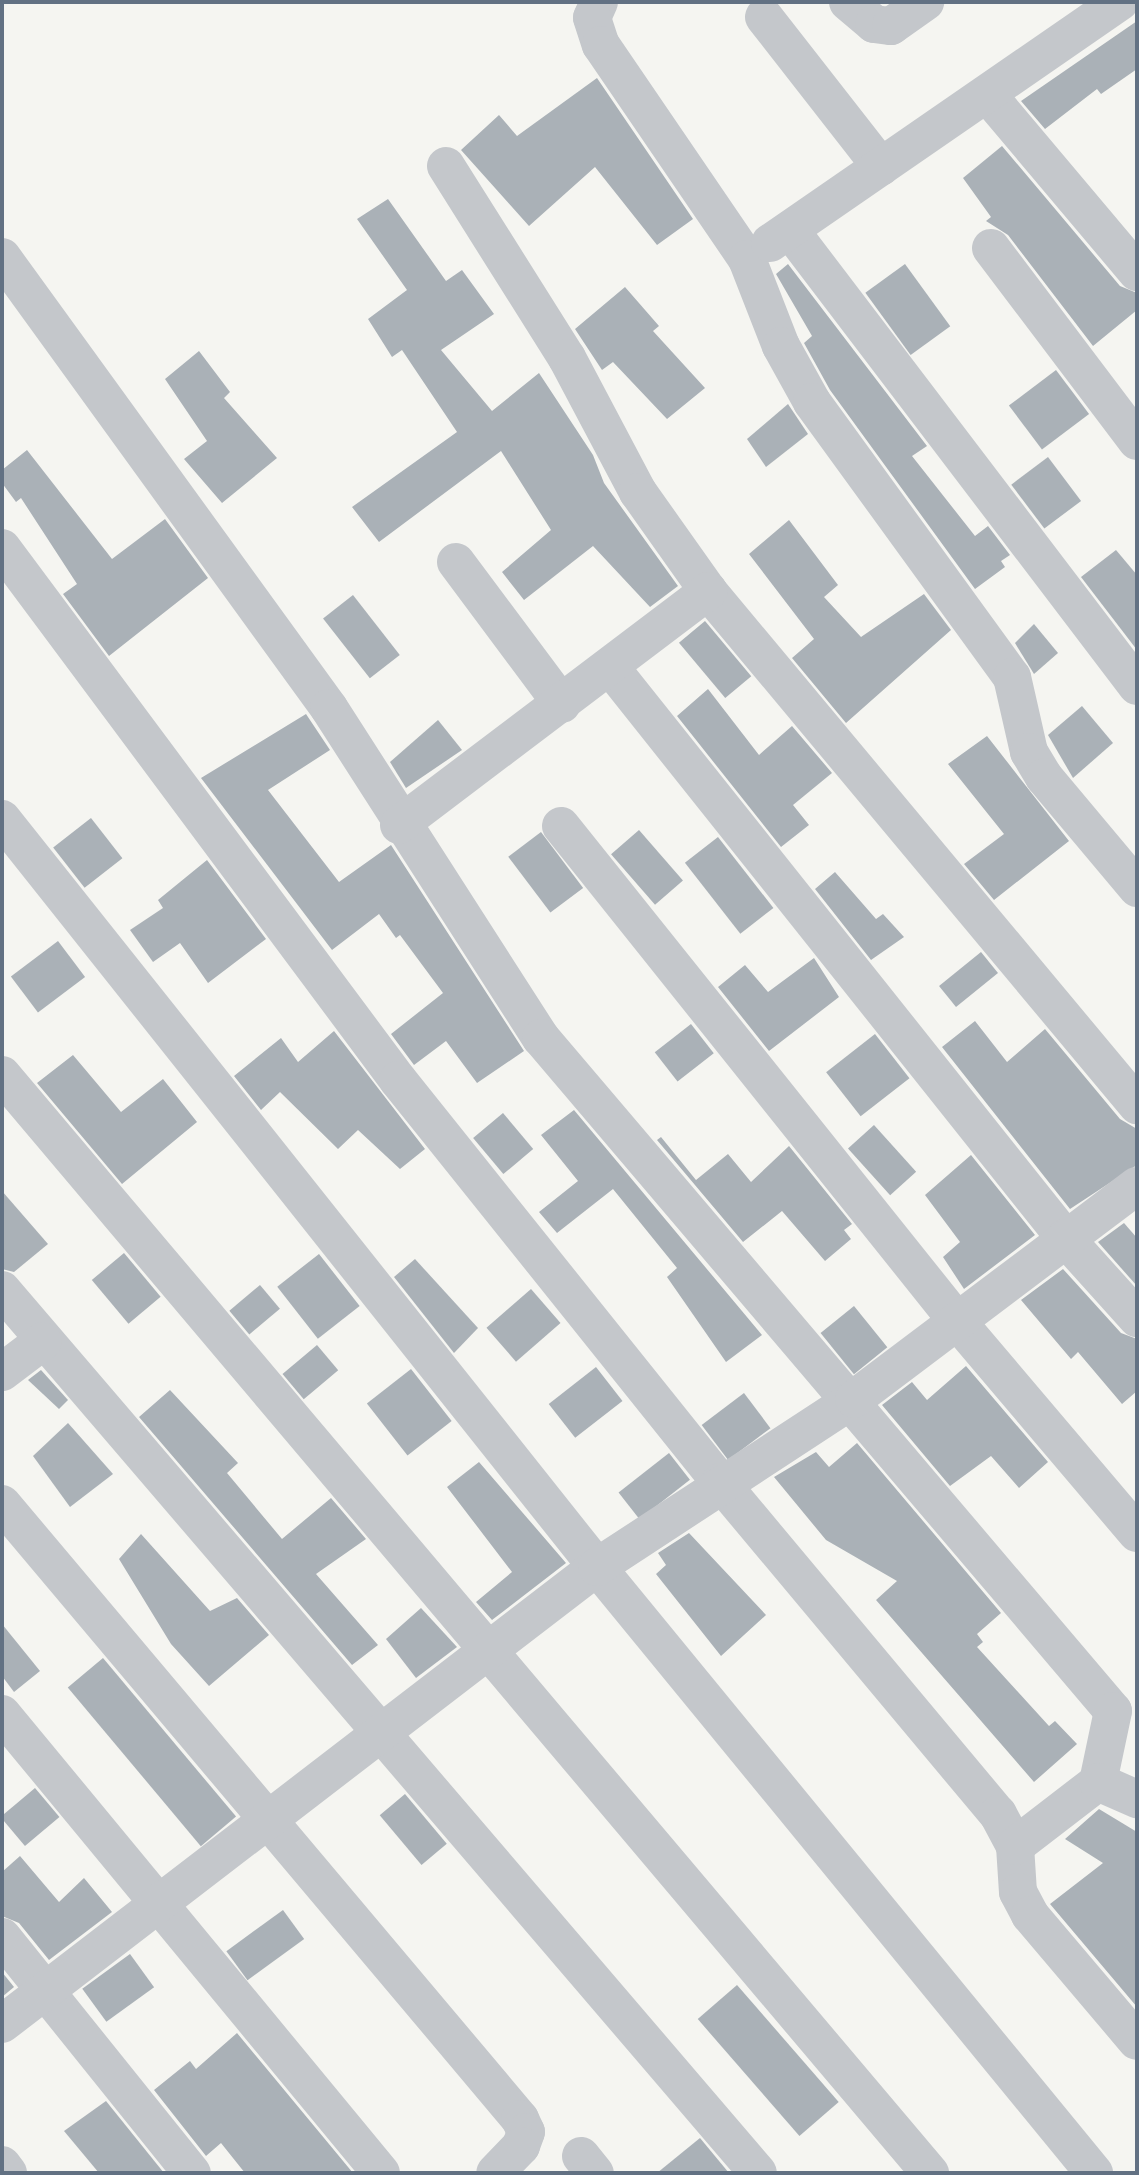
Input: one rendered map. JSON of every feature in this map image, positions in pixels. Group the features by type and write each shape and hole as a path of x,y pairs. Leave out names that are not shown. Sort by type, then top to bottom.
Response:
{"street":[{"path":"599,2 592,18 601,45 747,259 781,346 812,402 1012,677 1029,752 1044,777 1137,888"},
{"path":"848,2 874,24 891,26 925,2"},
{"path":"747,259 1120,2"},
{"path":"764,17 881,167"},
{"path":"987,94 1137,272"},
{"path":"446,166 566,358 638,492 708,591 1137,1105"},
{"path":"790,230 1137,686"},
{"path":"991,248 1137,442"},
{"path":"2,257 329,708 399,825 541,1038 854,1399 1113,1712 1098,1782 1015,1846"},
{"path":"2,548 398,1080 720,1482 998,1814 1015,1846 1018,1892 1030,1915 1137,2042"},
{"path":"456,562 562,704"},
{"path":"399,825 611,668 708,591"},
{"path":"611,668 1065,1238 1137,1318"},
{"path":"2,818 597,1567 1094,2173"},
{"path":"561,826 957,1321 1137,1533"},
{"path":"2,1075 485,1652 930,2173"},
{"path":"2,2024 160,1905 263,1819 597,1567 720,1482 854,1399 1137,1186"},
{"path":"2,1290 758,2173"},
{"path":"2,1373 43,1341"},
{"path":"2,1504 263,1819 520,2119 526,2132 521,2146 495,2173"},
{"path":"2,1714 381,2173"},
{"path":"1098,1782 1137,1799"},
{"path":"2,1937 192,2173"},
{"path":"2,2165 8,2173"}],"building":[{"path":"1137,21 1137,69 1101,94 1097,89 1045,129 1021,101"},
{"path":"597,78 693,219 657,245 595,167 529,226 461,150 499,115 517,136"},
{"path":"1002,146 1120,286 1137,293 1137,310 1093,346 1008,235 986,221 991,217 963,178"},
{"path":"388,199 446,281 462,270 494,314 441,350 492,411 539,373 593,455 604,483 678,586 650,607 593,546 524,600 502,572 551,530 501,451 379,542 352,507 457,432 402,350 392,357 368,319 407,290 357,219"},
{"path":"788,264 927,446 912,456 975,536 988,526 1010,555 1001,561 1005,567 975,589 830,390 804,343 812,336 776,274"},
{"path":"905,264 950,326 911,355 865,293"},
{"path":"625,287 659,326 653,331 705,388 667,419 613,362 602,370 575,329"},
{"path":"199,351 230,392 224,398 277,458 222,503 184,459 207,441 165,379"},
{"path":"1056,370 1089,414 1042,449 1009,406"},
{"path":"788,404 808,434 766,467 747,439"},
{"path":"27,450 112,559 165,519 208,578 109,656 63,594 77,584 21,498 16,502 2,483 2,470"},
{"path":"1048,457 1081,501 1044,529 1011,485"},
{"path":"789,520 838,585 824,597 861,637 924,594 951,630 846,723 792,658 814,639 749,554"},
{"path":"1116,550 1137,575 1137,650 1081,577"},
{"path":"353,595 400,655 370,678 323,618"},
{"path":"705,621 751,676 725,698 679,643"},
{"path":"1034,624 1058,653 1034,674 1015,643"},
{"path":"708,689 759,755 792,726 832,773 793,805 809,825 781,847 677,716"},
{"path":"1082,706 1113,743 1073,778 1048,735"},
{"path":"306,714 330,750 268,790 339,882 391,845 524,1051 477,1083 446,1041 414,1065 391,1034 443,993 400,935 396,938 379,914 332,950 201,778"},
{"path":"438,720 462,750 406,788 390,762"},
{"path":"987,736 1069,841 994,900 964,864 1004,834 948,764"},
{"path":"91,818 122,858 85,888 53,848"},
{"path":"639,830 683,881 655,905 611,854"},
{"path":"541,832 583,888 550,913 508,857"},
{"path":"718,837 773,908 740,934 685,863"},
{"path":"207,860 266,939 208,983 180,943 153,962 130,930 163,908 158,900"},
{"path":"835,872 876,919 883,914 904,937 871,960 815,889"},
{"path":"58,941 85,977 38,1012 11,977"},
{"path":"981,952 998,973 956,1007 939,986"},
{"path":"814,958 839,997 769,1051 718,987 745,965 768,992"},
{"path":"975,1021 1007,1062 1045,1029 1120,1119 1137,1129 1137,1165 1070,1209 942,1047"},
{"path":"691,1024 714,1053 678,1081 655,1052"},
{"path":"334,1031 425,1149 400,1169 358,1130 338,1149 280,1092 261,1110 234,1076 281,1038 298,1062"},
{"path":"875,1034 909,1078 861,1116 826,1072"},
{"path":"73,1055 121,1112 163,1079 197,1122 122,1184 37,1083"},
{"path":"574,1110 762,1335 726,1362 667,1277 677,1268 613,1189 557,1233 539,1212 578,1181 541,1135"},
{"path":"503,1113 533,1149 503,1174 473,1138"},
{"path":"874,1125 916,1172 890,1195 848,1148"},
{"path":"661,1137 696,1180 728,1154 751,1182 789,1146 852,1224 844,1230 851,1239 825,1261 782,1211 743,1242 657,1140"},
{"path":"971,1155 1035,1235 964,1289 943,1257 960,1242 925,1195"},
{"path":"2,1191 48,1244 14,1272 2,1269"},
{"path":"1124,1223 1137,1238 1137,1286 1098,1242"},
{"path":"124,1253 161,1297 128,1324 92,1280"},
{"path":"319,1254 360,1306 318,1339 277,1287"},
{"path":"415,1259 478,1328 454,1353 394,1277"},
{"path":"1063,1269 1121,1333 1137,1339 1137,1391 1122,1404 1078,1352 1071,1359 1021,1300"},
{"path":"260,1285 280,1309 249,1334 229,1311"},
{"path":"531,1289 561,1323 516,1362 486,1328"},
{"path":"854,1306 887,1347 854,1374 821,1333"},
{"path":"317,1345 338,1370 304,1399 283,1374"},
{"path":"966,1366 1048,1462 1019,1488 991,1456 950,1486 882,1405 912,1382 927,1400"},
{"path":"596,1367 622,1401 575,1438 549,1404"},
{"path":"411,1369 452,1421 408,1455 367,1403"},
{"path":"41,1370 68,1400 59,1409 28,1380"},
{"path":"170,1390 238,1463 227,1473 282,1539 331,1498 366,1539 316,1574 378,1645 352,1665 139,1417"},
{"path":"744,1393 770,1428 728,1460 702,1425"},
{"path":"68,1423 113,1474 70,1507 33,1456"},
{"path":"857,1443 1001,1613 977,1634 983,1642 977,1647 1049,1726 1055,1721 1077,1744 1034,1782 876,1600 897,1581 826,1540 774,1477 816,1452 829,1467"},
{"path":"669,1453 690,1480 639,1519 619,1492"},
{"path":"479,1462 566,1563 492,1620 476,1602 512,1572 447,1487"},
{"path":"689,1533 766,1615 721,1656 656,1574 666,1565 658,1553"},
{"path":"141,1534 210,1611 237,1598 269,1635 209,1686 171,1644 119,1559"},
{"path":"421,1608 457,1647 416,1678 386,1639"},
{"path":"2,1624 40,1671 14,1692 2,1676"},
{"path":"103,1658 236,1817 201,1846 68,1688"},
{"path":"35,1788 59,1817 25,1846 2,1816"},
{"path":"405,1794 447,1844 422,1865 380,1815"},
{"path":"1099,1809 1137,1832 1137,2007 1050,1904 1103,1863 1065,1839"},
{"path":"20,1856 59,1902 84,1878 112,1912 49,1960 19,1923 2,1916 2,1872"},
{"path":"283,1910 304,1939 248,1980 226,1951"},
{"path":"130,1954 154,1987 106,2022 82,1989"},
{"path":"2,1972 14,1987 2,1997"},
{"path":"737,1985 839,2102 799,2136 698,2019"},
{"path":"237,2033 353,2173 245,2173 221,2143 206,2156 154,2090 190,2061 196,2069"},
{"path":"106,2101 164,2173 99,2173 64,2131"},
{"path":"700,2138 729,2173 657,2173"}]}
